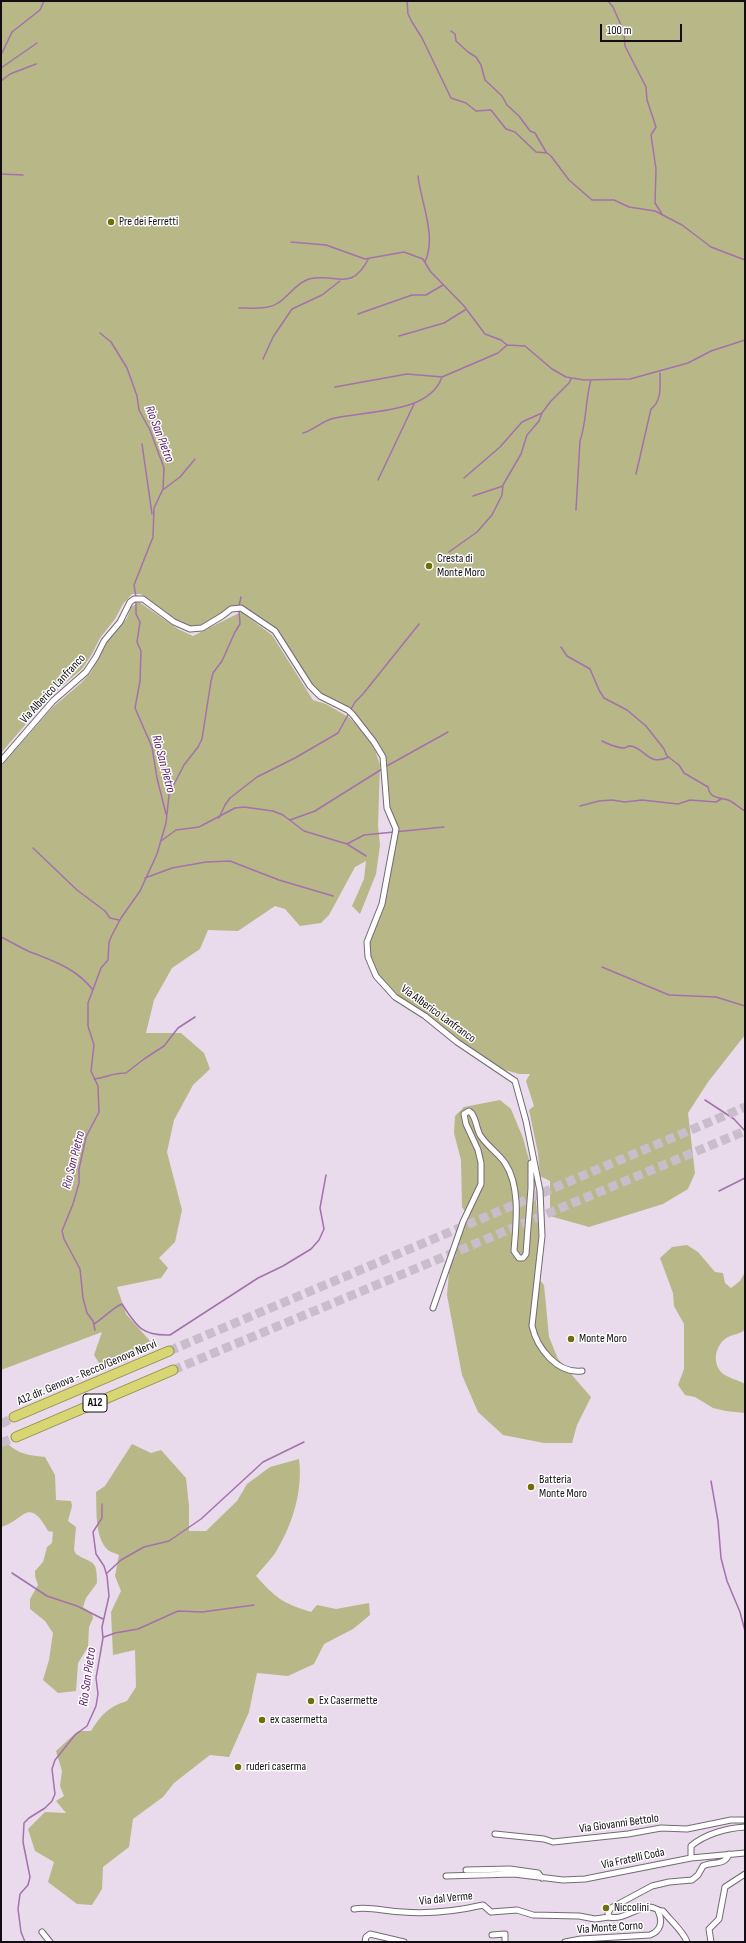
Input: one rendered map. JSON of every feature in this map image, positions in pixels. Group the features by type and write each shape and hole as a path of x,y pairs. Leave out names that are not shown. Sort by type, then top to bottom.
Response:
{"highway":[{"name":"A12 dir. Genova - Recco/Genova Nervi","path":"14,1417 169,1351"},
{"name":"A12","path":"16,1437 173,1370"}],"street":[{"name":"Via Alberico Lanfranco","path":"1,761 53,701 86,672 104,641 120,622 130,602 134,599 140,598 174,622 190,630 202,628 232,609 238,608 275,631 310,686 320,696 348,710 374,742 383,757 387,808 396,829 382,904 367,942 368,957 376,976 395,997 425,1016 458,1042 515,1081 526,1121 531,1150"},
{"path":"433,1308 463,1222 481,1184 479,1157 463,1118 464,1114 469,1111 473,1114 481,1136 507,1168 517,1207 517,1232 514,1251 518,1258 525,1256 527,1243 531,1188 531,1150"},
{"path":"531,1150 540,1191 542,1236 532,1326 535,1340 549,1358 564,1369 575,1372 582,1370"},
{"name":"Via Giovanni Bettolo","path":"495,1834 544,1839 553,1842 628,1834 661,1828 687,1829 719,1822 745,1820"},
{"path":"691,1858 691,1846 700,1840 730,1829 745,1827"},
{"path":"609,1916 608,1913 611,1908 652,1886 669,1882 692,1880 698,1875 704,1866 723,1862 727,1860 729,1854 745,1853"},
{"name":"Via Fratelli Coda","path":"446,1876 514,1874 563,1880 586,1879 691,1858 729,1854"},
{"name":"Via Fratelli Coda","path":"466,1870 510,1869 538,1873 542,1878"},
{"path":"711,1942 709,1929 719,1919 725,1887 745,1874"},
{"name":"Via dal Verme","path":"354,1909 367,1907 380,1911 417,1912 464,1909 482,1905 492,1912 517,1910 533,1915 579,1916 595,1919 609,1916 620,1917 648,1907 655,1908 658,1911"},
{"path":"658,1911 663,1911 674,1926 684,1934 687,1942"},
{"name":"Via Monte Corno","path":"565,1942 654,1934 658,1932 660,1924 661,1918 658,1911"},
{"path":"42,1932 50,1942"},
{"path":"365,1942 366,1937 370,1934 404,1942"},
{"path":"492,1935 505,1934 505,1942"}],"shaded area":[{"path":"1,1 745,1 745,1035 708,1082 688,1113 695,1173 688,1189 663,1204 589,1227 550,1216 550,1181 540,1176 538,1153 529,1110 534,1106 526,1081 530,1074 519,1074 502,1069 396,996 378,975 370,957 369,942 383,904 397,829 389,808 385,757 376,741 351,708 321,695 311,685 276,630 242,607 231,607 201,626 190,628 175,621 141,594 132,594 123,604 115,619 100,638 82,669 49,697 1,753"},
{"path":"139,602 178,629 193,636 241,612 272,635 313,700 326,704 350,718 373,744 380,765 378,826 380,845 376,874 360,914 352,906 364,879 366,861 355,867 329,915 321,923 300,926 285,909 275,906 238,931 208,930 200,949 172,968 154,1000 146,1033 181,1033 204,1053 210,1069 193,1085 174,1120 167,1152 182,1210 175,1242 159,1258 168,1268 161,1278 117,1287 126,1314 150,1341 126,1362 101,1366 94,1355 102,1332 1,1370 1,766 53,707 81,683 91,672 106,643 127,618 131,607"},
{"path":"500,1100 511,1109 523,1138 534,1178 539,1234 535,1275 544,1285 549,1337 558,1359 591,1397 577,1425 572,1443 544,1443 503,1435 478,1412 462,1375 447,1295 450,1261 466,1213 462,1207 461,1160 454,1133 455,1116 464,1107"},
{"path":"687,1245 698,1252 715,1272 723,1273 725,1283 731,1288 740,1281 745,1272 745,1330 727,1337 722,1342 717,1351 716,1360 722,1373 745,1384 745,1413 713,1408 695,1397 685,1395 678,1385 684,1369 684,1324 674,1306 673,1293 660,1258 672,1247"},
{"path":"1,1436 15,1450 26,1454 45,1457 55,1475 56,1500 71,1501 72,1506 68,1521 76,1527 74,1550 76,1554 93,1563 96,1569 97,1583 86,1598 83,1607 92,1613 93,1618 89,1627 88,1647 78,1663 76,1691 58,1693 43,1680 49,1660 53,1633 45,1621 30,1609 30,1599 38,1585 35,1571 43,1562 47,1547 52,1543 53,1532 48,1531 41,1520 35,1514 30,1512 1,1527"},
{"path":"132,1444 151,1453 161,1450 186,1478 189,1506 189,1531 206,1531 237,1501 247,1484 270,1467 299,1459 300,1482 296,1506 288,1529 275,1553 256,1576 280,1599 301,1609 311,1612 317,1605 336,1609 369,1603 370,1615 353,1629 324,1644 314,1664 288,1676 257,1673 249,1712 229,1757 210,1755 174,1783 163,1797 133,1819 129,1847 103,1867 102,1889 92,1905 77,1904 48,1882 54,1862 35,1851 28,1829 45,1812 66,1813 56,1801 64,1796 60,1786 62,1771 56,1751 78,1731 91,1731 106,1712 127,1701 136,1687 135,1650 113,1655 111,1612 121,1591 115,1576 119,1555 108,1550 100,1538 97,1522 96,1492 105,1486"}],"waterway":[{"path":"1,55 12,32 40,10 44,1"},
{"path":"407,1 408,14 422,38 451,98 466,103 476,111 491,110 506,129 515,132 536,152 547,153 551,156 569,180 592,200 614,200 629,207 655,211 682,225 711,247 745,260"},
{"path":"608,1 613,7 624,32 625,46 646,87 647,100 656,127 651,135 656,169 655,203 662,214"},
{"path":"451,31 455,34 456,41 476,57 481,65 485,80 502,96 507,105 519,116 530,131 535,133 546,152"},
{"path":"1,68 37,43"},
{"path":"1,81 10,74 36,64"},
{"path":"1,174 23,175"},
{"path":"418,176 429,230 428,252 425,262"},
{"path":"291,242 326,245 365,259 404,252 423,259 430,271 464,306 485,334 501,340 507,345 525,346 552,369 566,377 584,380 630,379 688,363 711,351 745,340"},
{"path":"239,308 259,308 274,305 282,300 300,283 309,279 349,279 362,269 369,258"},
{"path":"263,359 273,337 292,309 322,295 340,281"},
{"path":"358,314 412,295 426,295 443,285"},
{"path":"399,336 444,323 465,310"},
{"name":"Rio San Pietro","path":"100,333 111,342 127,368 137,396 139,410 150,430 164,468 163,489 154,508 153,537 134,585 136,597"},
{"path":"335,387 407,374 442,377 498,353 507,345"},
{"path":"636,474 651,409 655,406 659,398 660,373"},
{"path":"303,433 331,419 410,405 424,398 435,389 442,377"},
{"path":"464,478 500,447 522,422 542,413 571,379"},
{"path":"576,510 580,441 584,426 591,380"},
{"path":"378,480 414,404"},
{"path":"449,552 477,532 492,515 502,495 503,485 521,454 527,435 539,421 542,413"},
{"path":"142,444 152,514"},
{"path":"164,489 180,477 195,459"},
{"path":"473,496 503,486"},
{"path":"239,606 241,597"},
{"name":"Rio San Pietro","path":"136,601 136,614 140,622 137,642 141,651 140,681 135,708 152,747 157,778 166,814"},
{"name":"Rio San Pietro","path":"95,1330 93,1321 87,1313 83,1298 80,1269 64,1239 62,1231 73,1204 79,1183 79,1169 86,1137 99,1112 98,1086 91,1071 94,1045 88,1026 88,1003 101,968 108,960 109,942 112,935 121,918 140,891 157,854 166,823 169,795 171,790 184,765 198,747 202,739 213,673 222,661 240,624 239,610"},
{"path":"219,818 230,798 257,777 295,758 338,733 355,702 419,624"},
{"path":"561,647 567,656 590,669 604,698 627,710 646,726 664,749 667,756 679,765 684,773 708,787 713,796 730,801 745,811"},
{"path":"385,767 448,732"},
{"path":"602,741 618,747 635,747 647,756 656,760 669,757"},
{"path":"290,820 315,811 382,769"},
{"path":"580,806 599,801 612,800 625,802 642,800 678,804 690,800 716,802 721,799"},
{"path":"161,841 176,830 199,827 235,808 244,807 273,811 283,815 304,831 347,844 366,856"},
{"path":"347,844 364,835 444,827"},
{"path":"33,848 77,890 105,911 110,918 119,920"},
{"path":"145,878 172,868 206,862 230,861 279,880 333,896"},
{"path":"1,937 64,966 79,976 93,990"},
{"path":"602,967 669,995 716,997 745,1006"},
{"path":"94,1079 126,1073 164,1046 178,1028 195,1017"},
{"path":"705,1100 734,1119 745,1131"},
{"path":"94,1324 122,1304 136,1324 146,1332 170,1335 258,1278 283,1266 311,1249 319,1240 324,1229 320,1208 326,1175"},
{"path":"719,1191 745,1178"},
{"path":"107,1573 121,1560 144,1547 169,1541 201,1519 263,1462 304,1442"},
{"path":"711,1481 718,1521 721,1558 727,1581 740,1612 745,1631"},
{"name":"Rio San Pietro","path":"25,1942 21,1932 18,1909 20,1894 28,1885 30,1877 23,1842 24,1823 52,1801 55,1794 52,1769 55,1760 75,1735 87,1726 96,1706 98,1694 96,1678 103,1638 102,1627 109,1596 107,1576 104,1566 96,1554 93,1532 102,1518 102,1504"},
{"path":"12,1573 47,1596 77,1606 103,1619"},
{"path":"104,1637 115,1633 138,1629 178,1611 202,1612 254,1605"}],"tunnel":[{"path":"169,1351 745,1107"},
{"path":"173,1370 745,1131"},
{"path":"1,1424 14,1417"},
{"path":"1,1443 16,1437"}],"place":[{"name":"Pre dei Ferretti","path":"111,222"},
{"name":"Cresta di Monte Moro","path":"429,566"},
{"name":"Monte Moro","path":"571,1339"},
{"name":"Batteria Monte Moro","path":"531,1487"},
{"name":"Ex Casermette","path":"311,1701"},
{"name":"ex casermetta","path":"262,1720"},
{"name":"ruderi caserma","path":"238,1767"},
{"name":"Niccolini","path":"606,1908"}]}
